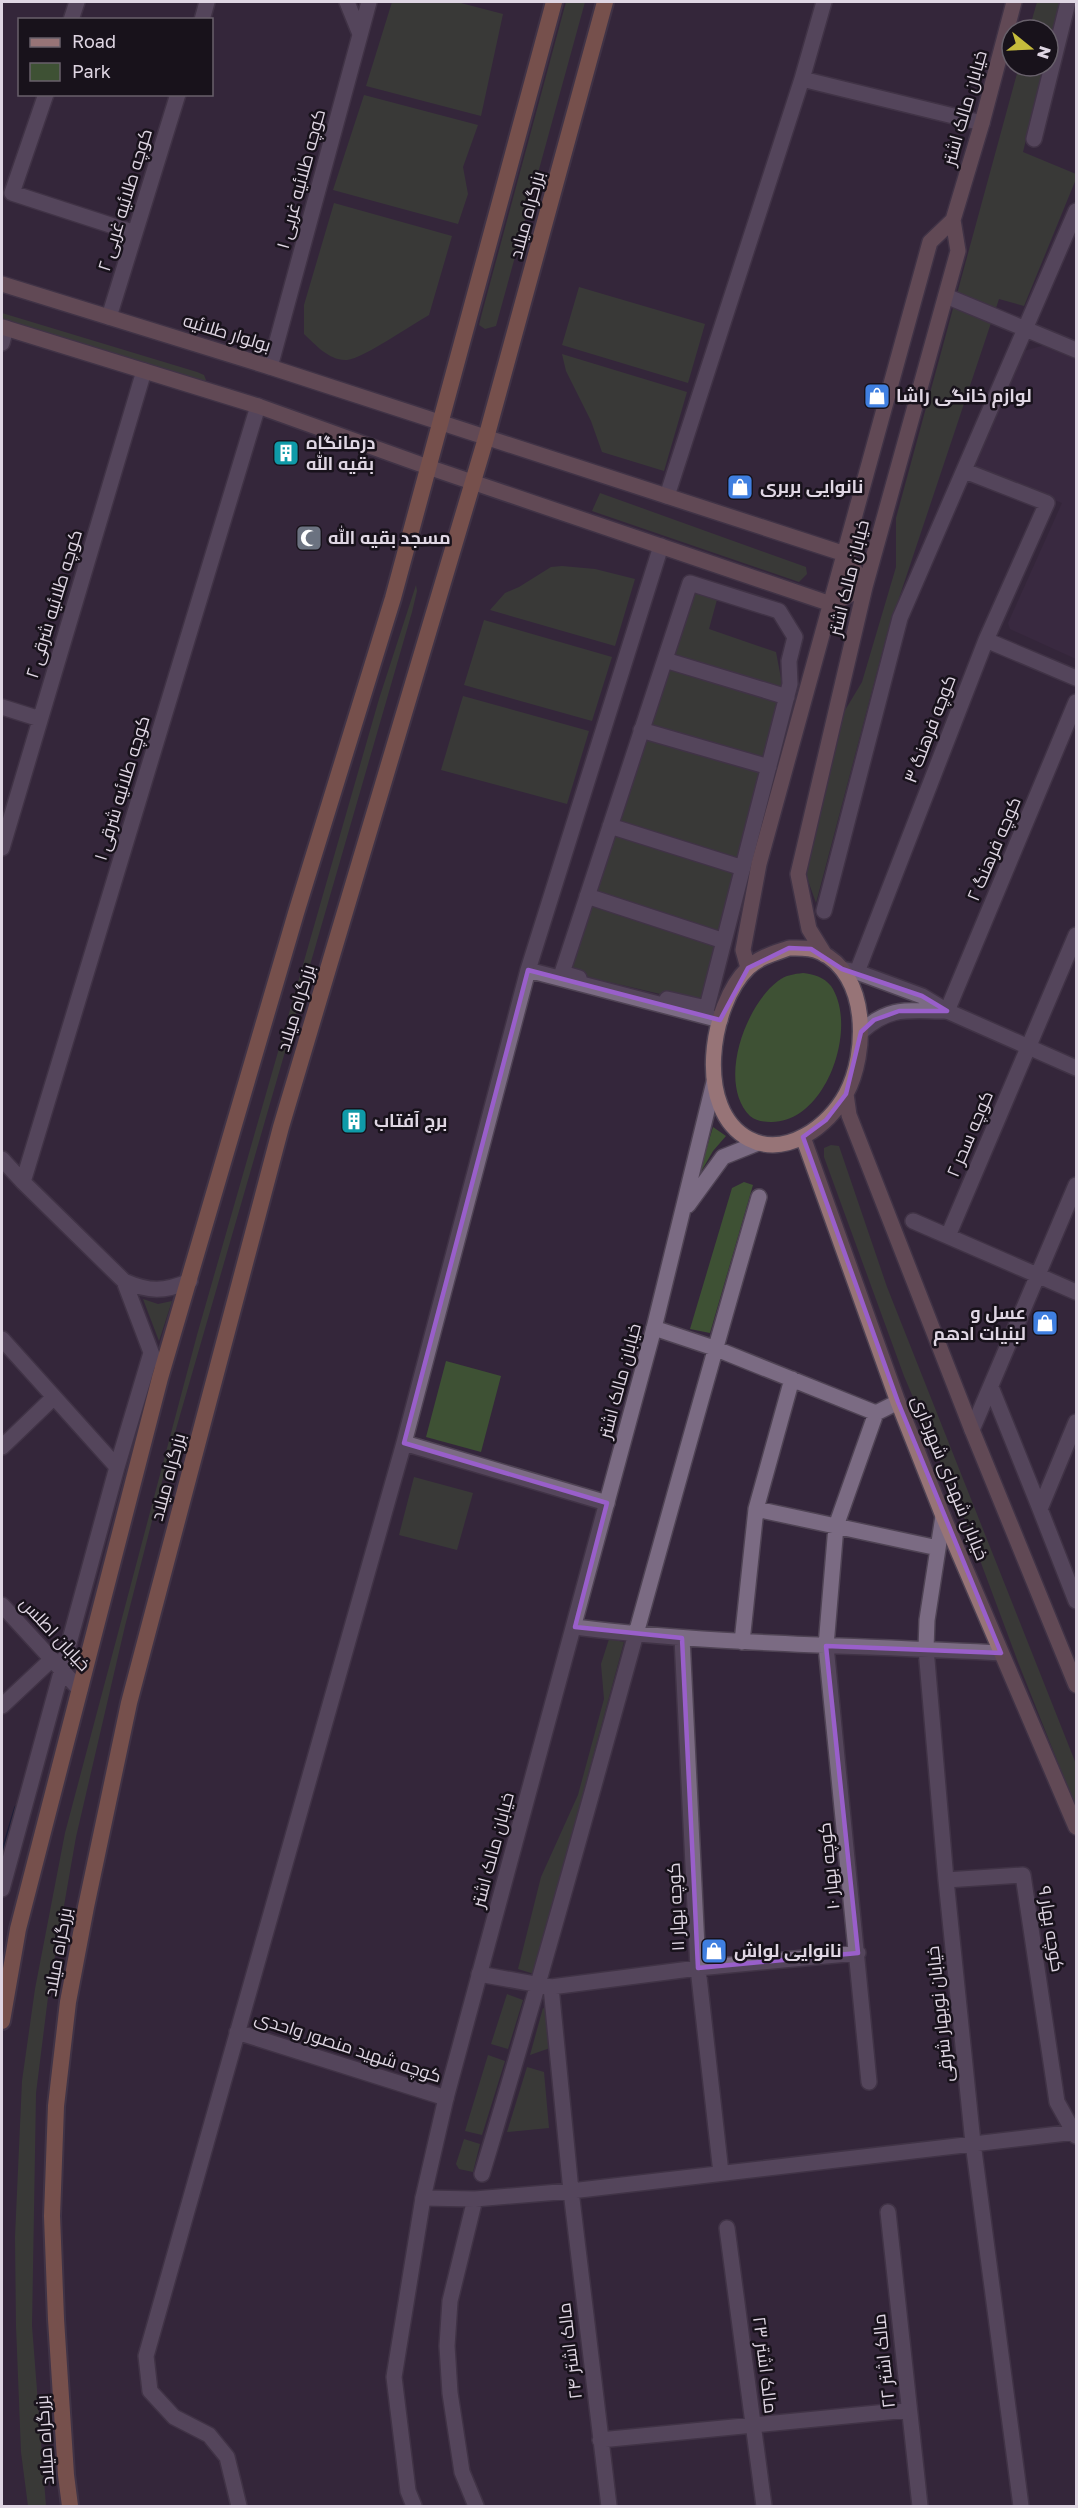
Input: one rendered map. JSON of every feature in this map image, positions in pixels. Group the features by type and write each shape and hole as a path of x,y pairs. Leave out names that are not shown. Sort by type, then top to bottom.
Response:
{"highway":[{"name":"بزرگراه میلاد","path":"2,2021 18,1929 160,1378 296,914 393,598 554,2"},
{"name":"بزرگراه میلاد","path":"70,2506 57,2330 52,2216 56,2106 68,2002 129,1703 278,1138 486,438 605,2"}],"main road":[{"name":"خیابان مالک اشتر","path":"825,955 809,929 798,874 865,587 958,251 953,220 1014,2"},
{"path":"748,968 743,950 759,864 930,242 953,220"},
{"name":"بولوار طلائیه","path":"2,284 270,367 844,554"},
{"path":"3,333 144,371 258,406 428,467 831,604 865,587 844,554"},
{"path":"789,948 810,949 825,955 849,970 858,1000 861,1032 855,1066 846,1094 826,1120 803,1137 782,1144 758,1143 746,1137 728,1119 720,1104 714,1082 714,1049 720,1020 727,1001 748,968 765,956 789,948"},
{"path":"846,1094 849,1115 972,1430 1077,1685"},
{"name":"خیابان شهدای شهرداری","path":"803,1137 898,1402 943,1516 1077,1827"}],"street":[{"path":"72,18 77,2"},
{"path":"203,18 207,2"},
{"path":"347,2 360,34"},
{"name":"کوچه طلائیه غربی ۱","path":"270,367 369,2"},
{"path":"667,496 802,79 824,2"},
{"path":"1034,140 1068,2"},
{"path":"802,79 982,123"},
{"path":"45,96 12,193 135,233"},
{"name":"کوچه طلائیه غربی ۲","path":"109,317 177,96"},
{"path":"824,911 900,618 1077,211"},
{"path":"946,296 1077,350"},
{"name":"کوچه طلائیه شرقی ۲","path":"2,848 144,371"},
{"name":"کوچه طلائیه شرقی ۱","path":"22,1182 258,406"},
{"name":"کوچه فرهنگ ۳","path":"849,970 986,640 1047,503 965,471"},
{"path":"238,2504 227,2457 209,2435 174,2417 150,2391 146,2356 404,1443 528,970 661,546"},
{"path":"705,1012 787,698 790,684 789,661 795,637 779,611 690,584 562,974 705,1012 720,1020"},
{"path":"986,640 1077,678"},
{"path":"664,660 787,698"},
{"name":"کوچه فرهنگ ۲","path":"947,1011 1077,702"},
{"path":"2,707 40,719"},
{"path":"641,730 769,767"},
{"path":"610,826 743,868"},
{"path":"587,896 724,940"},
{"name":"کوچه سحر ۲","path":"948,1236 1077,934"},
{"path":"528,970 705,1012"},
{"path":"849,970 922,996 947,1011 1077,1068"},
{"path":"861,1032 886,1013 947,1011"},
{"name":"خیابان مالک اشتر","path":"414,2506 408,2491 394,2377 423,2198 446,2098 654,1329 685,1210 714,1082"},
{"name":"خیابان مالک اشتر","path":"685,1210 723,1157 758,1143"},
{"path":"2,1159 22,1182 124,1281 143,1290 176,1287 190,1281"},
{"path":"972,1430 1077,1185"},
{"path":"482,2174 545,1986 635,1634 714,1348 759,1197"},
{"path":"913,1221 1077,1292"},
{"path":"124,1281 160,1378"},
{"path":"654,1329 714,1348 876,1413 898,1402"},
{"path":"2,1338 117,1467"},
{"path":"2,1889 117,1467 151,1353"},
{"path":"742,1642 756,1509 792,1380"},
{"path":"991,1387 1077,1601"},
{"path":"2,1447 54,1397"},
{"name":"کوچه بهار ۱۰","path":"869,2082 826,1646 836,1526 876,1413"},
{"path":"1040,1509 1077,1422"},
{"path":"404,1443 607,1503"},
{"path":"756,1509 938,1548"},
{"name":"خیابان نوبهار شرقی","path":"943,1516 927,1620 926,1649 946,1880 973,2143 1021,2506"},
{"name":"خیابان اطلس","path":"2,1605 80,1690"},
{"path":"575,1627 742,1642 1001,1653"},
{"name":"کوچه بهار ۱۱","path":"682,1638 698,1968 722,2173"},
{"path":"2,1706 52,1659"},
{"name":"کوچه بهار ۹","path":"946,1880 1023,1875 1058,2102 1076,2133"},
{"path":"479,1974 545,1986 698,1968 858,1953"},
{"name":"مالک اشتر ۲۴","path":"545,1986 609,2506"},
{"name":"کوچه شهید منصور واحدی","path":"237,2032 446,2098"},
{"path":"423,2198 475,2199 571,2191 973,2143 1076,2133"},
{"path":"475,2199 450,2301 447,2346 450,2393 462,2472 476,2506"},
{"name":"مالک اشتر ۲۲","path":"888,2212 920,2506"},
{"name":"مالک اشتر ۲۳","path":"727,2228 764,2506"},
{"path":"600,2440 908,2410"}],"highlighted area":[{"path":"789,948 811,949 842,969 922,996 947,1011 899,1011 874,1020 861,1032 846,1094 826,1120 803,1137 898,1402 1001,1653 826,1646 858,1953 698,1968 682,1638 575,1627 607,1503 404,1443 528,970 720,1020 748,968"}],"shaded area":[{"path":"1045,345 1076,358 1076,659 1010,629 1008,623 1062,503 973,467 1024,351"}],"green space":[{"path":"392,2 457,2 503,14 481,116 366,86"},
{"path":"566,2 585,2 496,326 485,329 479,325"},
{"path":"1037,2 1060,2 1056,18 1032,18"},
{"path":"1016,78 1041,78 1023,152 1076,174 1076,179 1024,306 999,299 887,634 816,903 804,869 835,727 862,682 896,567 896,518"},
{"path":"364,95 478,125 463,167 468,194 458,224 333,190"},
{"path":"334,203 452,236 429,315 376,348 347,360 328,355 304,334 304,305"},
{"path":"579,287 705,324 688,383 562,345"},
{"path":"2,313 197,372 204,375 206,380 203,385 2,328"},
{"path":"562,354 687,392 664,471 602,452 591,421 566,371"},
{"path":"600,493 806,567 807,574 799,582 592,511"},
{"path":"551,567 595,569 635,579 615,646 490,610 505,593"},
{"path":"416,585 417,591 412,612 172,1443 125,1626 76,1837 48,1997 36,2093 32,2326 46,2506 28,2506 21,2452 16,2326 15,2237 22,2081 35,1989 65,1833 197,1335 379,699"},
{"path":"692,588 718,596 709,629 776,652 784,694 668,658"},
{"path":"484,620 612,657 592,721 464,685"},
{"path":"667,664 783,699 766,762 645,729"},
{"path":"463,696 589,731 567,804 441,770"},
{"path":"643,734 765,768 740,865 614,824"},
{"path":"612,829 738,870 721,936 590,895"},
{"path":"589,900 718,942 703,1004 566,972"},
{"path":"803,973 825,980 831,986 839,1004 841,1025 839,1047 832,1070 822,1090 808,1107 791,1118 771,1122 757,1120 750,1116 740,1102 736,1084 739,1046 755,1008 766,993 784,977"},
{"path":"713,1127 726,1136 713,1151 698,1177"},
{"path":"831,1145 839,1146 887,1287 1076,1764 1076,1808 965,1520 904,1376 824,1157 824,1148"},
{"path":"744,1182 753,1185 710,1333 690,1329 732,1188"},
{"path":"143,1299 158,1304 172,1301 159,1341"},
{"path":"446,1361 501,1376 481,1452 426,1437"},
{"path":"414,1477 473,1493 457,1550 399,1535"},
{"path":"609,1639 624,1642 534,1974 518,1969 541,1877 578,1795 604,1699 601,1664"},
{"path":"507,1994 523,2000 508,2049 491,2044"},
{"path":"543,2008 547,2010 550,2048 530,2055"},
{"path":"488,2055 505,2061 482,2135 465,2131"},
{"path":"527,2067 544,2072 549,2128 507,2132"},
{"path":"464,2139 480,2144 473,2172 459,2169 456,2164"}],"waterway":[{"path":"2,1858 17,1808"}],"place":[{"name":"لوازم خانگی راشا","path":"877,396"},
{"name":"درمانگاه بقیه الله","path":"286,453"},
{"name":"نانوایی بربری","path":"740,487"},
{"name":"مسجد بقیه الله","path":"309,538"},
{"name":"برج آفتاب","path":"354,1121"},
{"name":"عسل و لبنیات ادهم","path":"1045,1323"},
{"name":"نانوایی لواش","path":"714,1951"}]}
